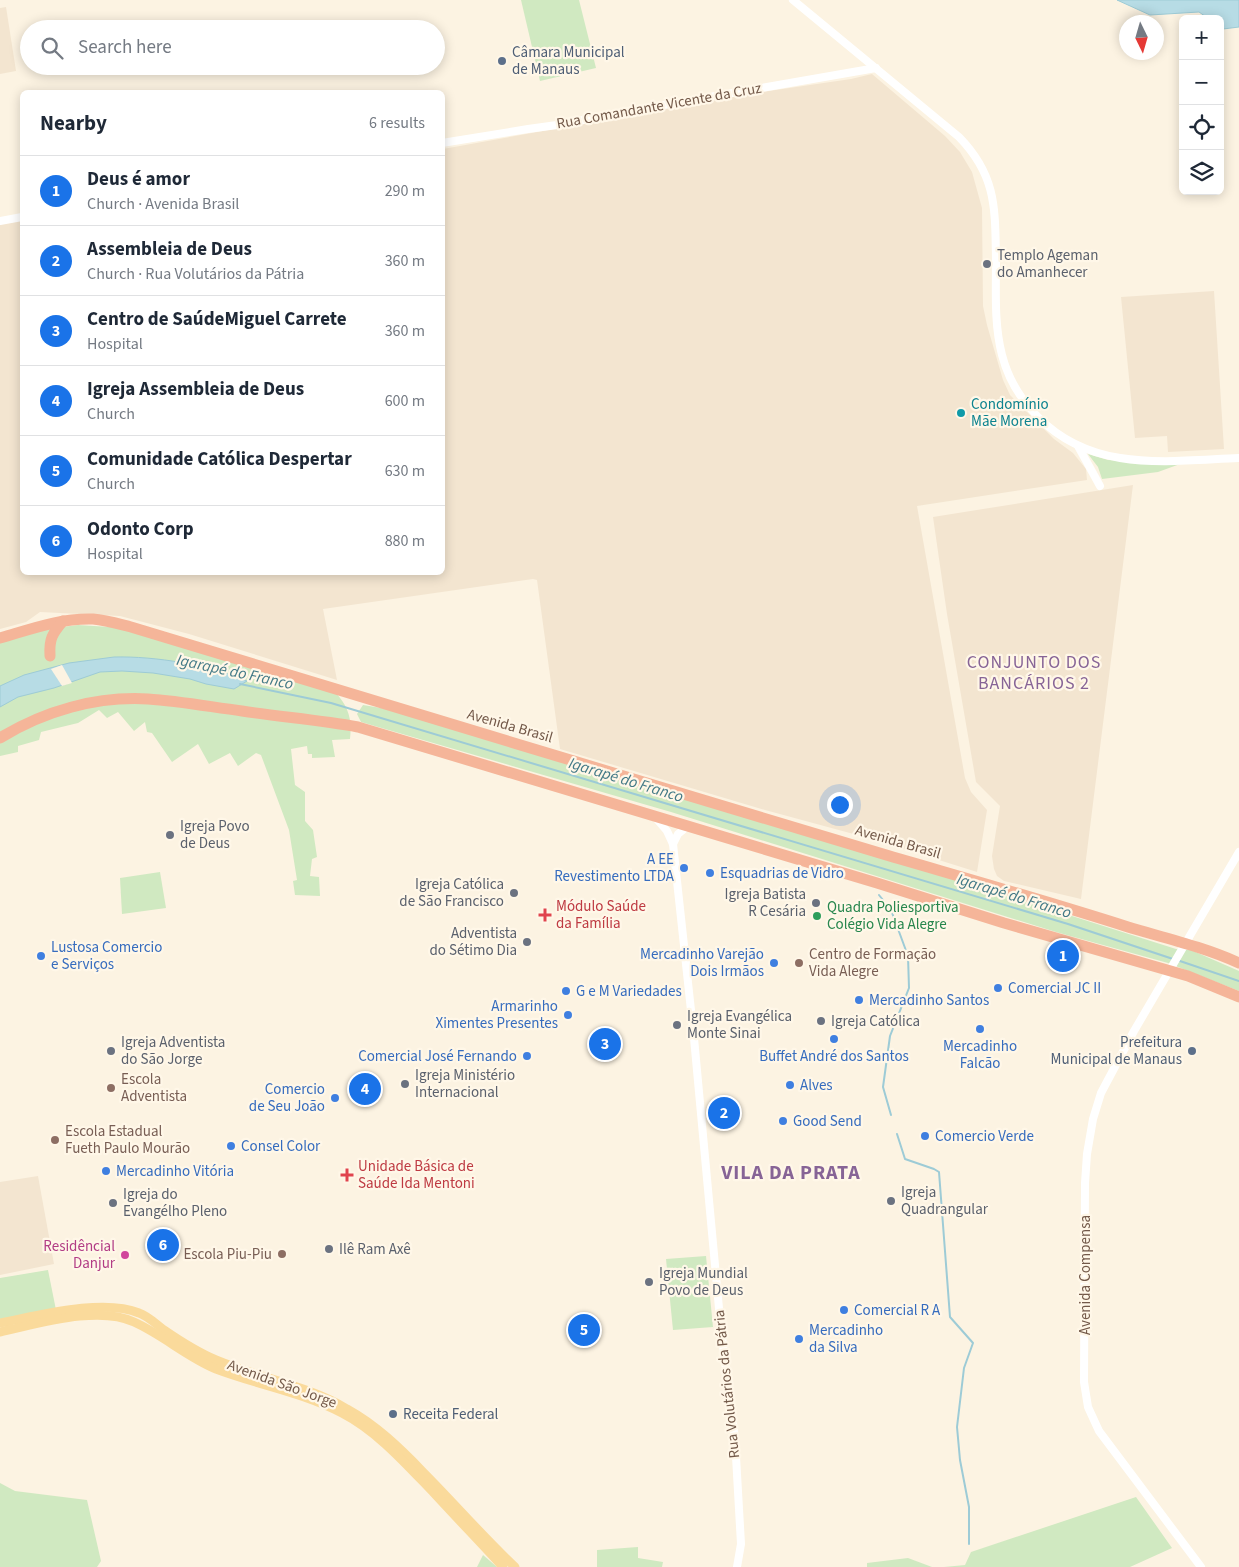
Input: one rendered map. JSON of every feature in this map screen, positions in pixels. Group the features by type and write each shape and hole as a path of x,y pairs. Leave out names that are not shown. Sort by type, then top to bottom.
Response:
{"highway":[{"name":"Avenida Brasil","path":"0,638 62,621 94,619 131,627 439,721 1050,902 1239,963"},
{"path":"50,656 51,638 62,621"},
{"path":"0,738 34,720 78,705 122,698 163,700 358,727 1004,923 1170,968 1239,997"}],"main road":[{"name":"Avenida São Jorge","path":"0,1323 64,1310 116,1308 138,1313 184,1344 215,1360 259,1376 322,1395 348,1409 376,1428 400,1449 515,1567"},
{"name":"Avenida São Jorge","path":"0,1332 90,1315 115,1316 136,1322 215,1368 317,1401 330,1407 360,1425 401,1459 503,1567"}],"street":[{"path":"794,0 959,137 980,165 986,176 994,201 999,336 1006,364 1017,390 1036,414 1052,429 1078,446 1114,458 1141,461 1239,458"},
{"name":"Rua Comandante Vicente da Cruz","path":"445,143 876,68"},
{"path":"0,221 20,217"},
{"path":"1078,446 1100,486"},
{"name":"Rua Volutários da Pátria","path":"655,817 667,831 673,844 694,1038 721,1330 735,1439 741,1544 737,1567"},
{"path":"673,844 678,834 688,826"},
{"name":"Avenida Compensa","path":"1201,1567 1099,1432 1088,1407 1084,1382 1085,1184 1092,1119 1101,1093 1170,968 1239,852"}],"shaded area":[{"path":"6,7 16,71 0,74 0,8"},
{"path":"872,74 945,136 960,152 972,172 982,208 983,306 1003,380 1010,395 1054,439 1073,453 1086,469 1087,480 917,506 965,778 971,792 987,810 977,872 872,839 765,810 560,749 537,580 533,579 323,609 337,680 189,634 120,616 40,612 26,622 0,629 0,223 20,219 20,575 445,575 445,149 748,94 851,79"},
{"path":"1214,291 1224,449 1168,452 1167,436 1135,438 1121,297"},
{"name":"CONJUNTO DOS BANCÁRIOS 2","path":"1133,485 1081,899 1004,881 997,876 994,869 992,856 1000,806 976,782 947,614 933,517"},
{"path":"38,1176 54,1264 0,1275 0,1182"}],"green space":[{"path":"521,0 579,0 596,68 540,81"},
{"path":"1088,454 1108,460 1180,464 1158,472 1102,479 1098,467"},
{"path":"78,625 126,628 335,692 344,703 348,714 350,739 332,740 335,757 312,758 312,754 308,754 307,746 291,749 295,785 305,792 305,821 313,830 317,857 312,859 310,876 319,877 320,896 295,895 293,881 297,880 289,830 261,755 256,753 238,766 230,753 209,764 198,744 172,762 152,733 147,732 145,722 134,731 118,712 107,718 99,710 78,723 41,732 39,740 18,746 18,752 0,756 0,643 38,630"},
{"path":"363,705 387,709 952,878 1176,949 1191,950 1239,971 1239,991 1168,963 1056,932 671,812 361,722 357,714"},
{"path":"160,872 166,908 122,914 120,878"},
{"path":"706,1256 713,1327 673,1330 666,1259"},
{"path":"48,1270 56,1310 0,1321 0,1278"},
{"path":"0,1483 15,1491 87,1500 101,1561 97,1567 0,1567"},
{"path":"1136,1497 1172,1548 1130,1567 944,1567 965,1565 971,1552"},
{"path":"638,1547 638,1558 663,1562 662,1567 597,1567 597,1550"},
{"path":"483,1555 497,1567 477,1567"},
{"path":"908,1558 932,1567 867,1567 867,1563"}],"water":[{"path":"1117,0 1239,0 1239,27 1224,29 1224,15 1203,15 1199,12 1150,15"},
{"path":"114,657 147,658 199,666 247,681 234,689 153,673 100,672 54,688 18,697 0,707 0,686 24,675 69,663"}],"pier":[{"path":"62,665 72,683 62,686 51,669"}],"waterway":[{"name":"Igarapé do Franco","path":"240,684 331,703 1068,924 1173,959"},
{"path":"879,895 891,910 908,956 909,988 890,1036 883,1087 891,1115"},
{"name":"Igarapé do Franco","path":"1177,960 1239,981"},
{"path":"897,1134 905,1159 939,1172 950,1317 973,1343 964,1368 957,1427 960,1460 969,1507 969,1544"}],"place":[{"name":"Câmara Municipal de Manaus","path":"502,61"},
{"name":"Templo Ageman do Amanhecer","path":"987,264"},
{"name":"Condomínio Mãe Morena","path":"961,413"},
{"name":"Igreja Povo de Deus","path":"170,835"},
{"name":"A EE Revestimento LTDA","path":"684,868"},
{"name":"Esquadrias de Vidro","path":"710,873"},
{"name":"Igreja Católica de São Francisco","path":"514,893"},
{"name":"Igreja Batista R Cesária","path":"816,903"},
{"name":"Módulo Saúde da Família","path":"545,915"},
{"name":"Quadra Poliesportiva Colégio Vida Alegre","path":"817,916"},
{"name":"Adventista do Sétimo Dia","path":"527,942"},
{"name":"Lustosa Comercio e Serviços","path":"41,956"},
{"name":"Deus é amor","path":"1063,956"},
{"name":"Mercadinho Varejão Dois Irmãos","path":"774,963"},
{"name":"Centro de Formação Vida Alegre","path":"799,963"},
{"name":"Comercial JC II","path":"998,988"},
{"name":"G e M Variedades","path":"566,991"},
{"name":"Mercadinho Santos","path":"859,1000"},
{"name":"Armarinho Ximentes Presentes","path":"568,1015"},
{"name":"Igreja Católica","path":"821,1021"},
{"name":"Igreja Evangélica Monte Sinai","path":"677,1025"},
{"name":"Mercadinho Falcão","path":"980,1029"},
{"name":"Buffet André dos Santos","path":"834,1039"},
{"name":"Centro de SaúdeMiguel Carrete","path":"605,1044"},
{"name":"Igreja Adventista do São Jorge","path":"111,1051"},
{"name":"Prefeitura Municipal de Manaus","path":"1192,1051"},
{"name":"Comercial José Fernando","path":"527,1056"},
{"name":"Igreja Ministério Internacional","path":"405,1084"},
{"name":"Alves","path":"790,1085"},
{"name":"Escola Adventista","path":"111,1088"},
{"name":"Igreja Assembleia de Deus","path":"365,1089"},
{"name":"Comercio de Seu João","path":"335,1098"},
{"name":"Assembleia de Deus","path":"724,1113"},
{"name":"Good Send","path":"783,1121"},
{"name":"Comercio Verde","path":"925,1136"},
{"name":"Escola Estadual Fueth Paulo Mourão","path":"55,1140"},
{"name":"Consel Color","path":"231,1146"},
{"name":"Mercadinho Vitória","path":"106,1171"},
{"name":"Unidade Básica de Saúde Ida Mentoni","path":"347,1175"},
{"name":"Igreja Quadrangular","path":"891,1201"},
{"name":"Igreja do Evangélho Pleno","path":"113,1203"},
{"name":"Odonto Corp","path":"163,1245"},
{"name":"Ilê Ram Axê","path":"329,1249"},
{"name":"Escola Piu-Piu","path":"282,1254"},
{"name":"Residêncial Danjur","path":"125,1255"},
{"name":"Igreja Mundial Povo de Deus","path":"649,1282"},
{"name":"Comercial R A","path":"844,1310"},
{"name":"Comunidade Católica Despertar","path":"584,1330"},
{"name":"Mercadinho da Silva","path":"799,1339"},
{"name":"Receita Federal","path":"393,1414"}],"district":[{"name":"CONJUNTO DOS BANCÁRIOS 2","path":"1034,672"},
{"name":"VILA DA PRATA","path":"791,1173"}]}
